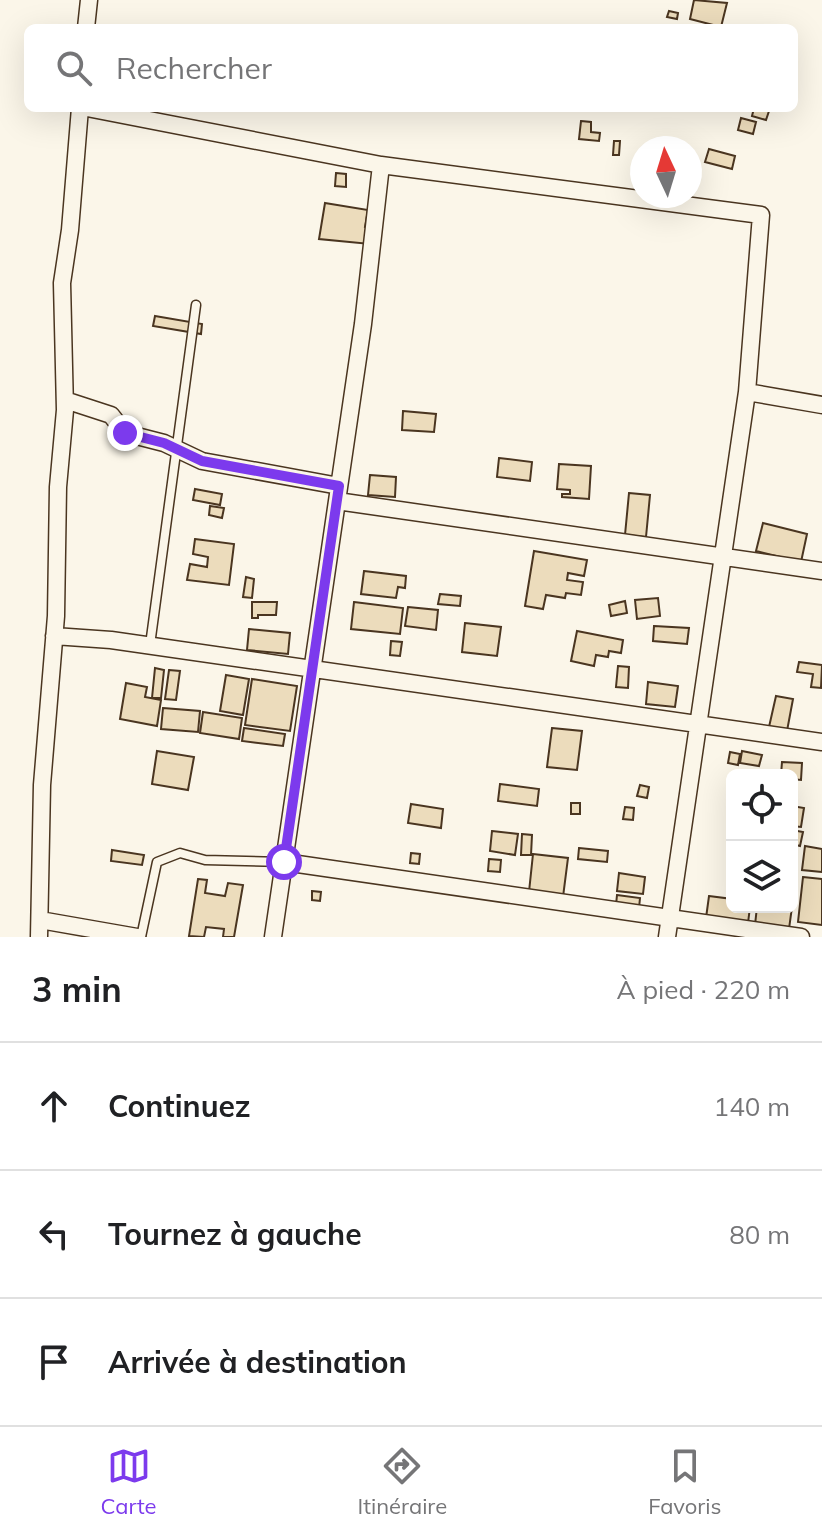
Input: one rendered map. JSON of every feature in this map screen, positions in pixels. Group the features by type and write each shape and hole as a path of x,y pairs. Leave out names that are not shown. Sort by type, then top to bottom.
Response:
{"street":[{"path":"86,24 89,0"},
{"path":"80,112 70,230 62,283 65,400 58,487 54,636 42,785 39,929 139,937"},
{"path":"108,112 381,165 761,215 747,392 667,937"},
{"path":"273,937 363,324 381,165"},
{"path":"747,392 822,405"},
{"path":"65,400 111,415 125,433 164,443 202,461 338,494 822,571"},
{"path":"54,636 149,646 822,742"},
{"path":"284,862 801,937"}],"lane":[{"path":"149,646 196,305"},
{"path":"139,937 157,862 180,853 205,860 284,862"}],"building":[{"path":"694,0 727,3 722,24 690,19"},
{"path":"669,11 678,13 677,19 667,17"},
{"path":"753,112 769,112 766,120 752,116"},
{"path":"741,118 756,122 753,134 738,130"},
{"path":"581,121 591,122 591,132 600,133 599,141 579,139"},
{"path":"614,141 620,141 619,155 613,155"},
{"path":"709,149 735,156 732,169 705,162"},
{"path":"336,173 346,174 346,187 335,186"},
{"path":"325,203 368,210 365,227 373,228 370,244 319,239"},
{"path":"155,316 202,324 201,334 153,326"},
{"path":"403,411 436,414 434,432 402,430"},
{"path":"499,458 532,462 530,481 497,477"},
{"path":"559,464 591,466 589,499 562,497 562,494 570,494 570,490 557,489"},
{"path":"370,475 396,477 395,497 368,495"},
{"path":"195,489 222,494 220,505 193,500"},
{"path":"629,493 650,495 646,537 625,535"},
{"path":"210,506 224,508 222,518 209,515"},
{"path":"763,523 807,534 801,562 756,551"},
{"path":"195,539 234,544 229,585 187,580 190,564 207,567 208,557 193,554"},
{"path":"534,551 587,560 584,576 568,573 567,580 583,582 581,595 566,593 565,598 546,595 543,609 525,606"},
{"path":"364,571 406,576 405,588 398,587 396,598 361,594"},
{"path":"246,577 254,579 252,598 243,597"},
{"path":"440,594 461,596 460,606 438,604"},
{"path":"658,598 660,616 637,619 635,600"},
{"path":"625,601 627,613 611,616 609,605"},
{"path":"252,602 277,602 276,615 252,618"},
{"path":"354,602 403,608 400,634 351,629"},
{"path":"408,607 438,610 436,630 405,626"},
{"path":"465,623 501,627 497,656 462,652"},
{"path":"654,626 689,628 687,644 653,641"},
{"path":"249,629 290,633 288,654 247,650"},
{"path":"577,631 623,640 621,653 609,651 608,657 596,655 594,666 571,661"},
{"path":"391,641 402,642 400,656 390,655"},
{"path":"799,662 822,665 821,688 811,687 813,674 797,672"},
{"path":"618,666 629,667 628,688 616,687"},
{"path":"155,668 164,670 161,698 152,698"},
{"path":"169,670 180,671 176,700 165,699"},
{"path":"226,675 249,679 243,715 220,711"},
{"path":"252,679 297,686 290,731 245,725"},
{"path":"648,682 678,686 675,707 646,704"},
{"path":"126,683 147,687 145,697 161,700 157,726 120,719"},
{"path":"776,696 793,699 787,731 769,727"},
{"path":"163,708 200,711 198,732 161,729"},
{"path":"203,712 242,718 239,739 200,733"},
{"path":"244,728 285,734 283,746 242,741"},
{"path":"552,728 582,731 577,770 547,767"},
{"path":"157,751 194,757 188,790 152,784"},
{"path":"742,751 762,755 759,766 740,763"},
{"path":"730,752 740,754 738,765 728,763"},
{"path":"782,762 802,763 801,780 798,780 798,769 781,769"},
{"path":"500,784 539,789 537,806 498,801"},
{"path":"640,785 649,787 647,798 637,796"},
{"path":"571,803 580,803 580,814 571,814"},
{"path":"411,804 443,809 441,828 408,823"},
{"path":"625,807 634,808 633,820 623,819"},
{"path":"798,807 804,808 801,827 798,827"},
{"path":"492,831 518,834 515,855 490,851"},
{"path":"798,831 803,832 798,846"},
{"path":"522,834 532,835 531,855 521,855"},
{"path":"805,846 822,849 822,872 802,870"},
{"path":"579,848 608,851 607,862 578,859"},
{"path":"112,850 144,855 142,865 111,861"},
{"path":"411,853 420,854 419,864 410,863"},
{"path":"533,854 568,858 563,897 529,892"},
{"path":"489,859 501,860 500,872 488,871"},
{"path":"619,873 645,877 643,894 617,891"},
{"path":"803,877 822,879 822,925 798,922"},
{"path":"198,879 207,880 205,893 225,896 228,883 243,885 234,937 223,937 224,929 206,927 204,937 189,936"},
{"path":"312,891 321,892 320,901 312,900"},
{"path":"617,895 640,898 639,908 616,905"},
{"path":"709,896 726,898 726,913 749,913 748,923 706,918"},
{"path":"756,913 791,913 789,929 755,925"}],"route":[{"path":"125,433 164,443 202,461 339,486 284,862"}]}
